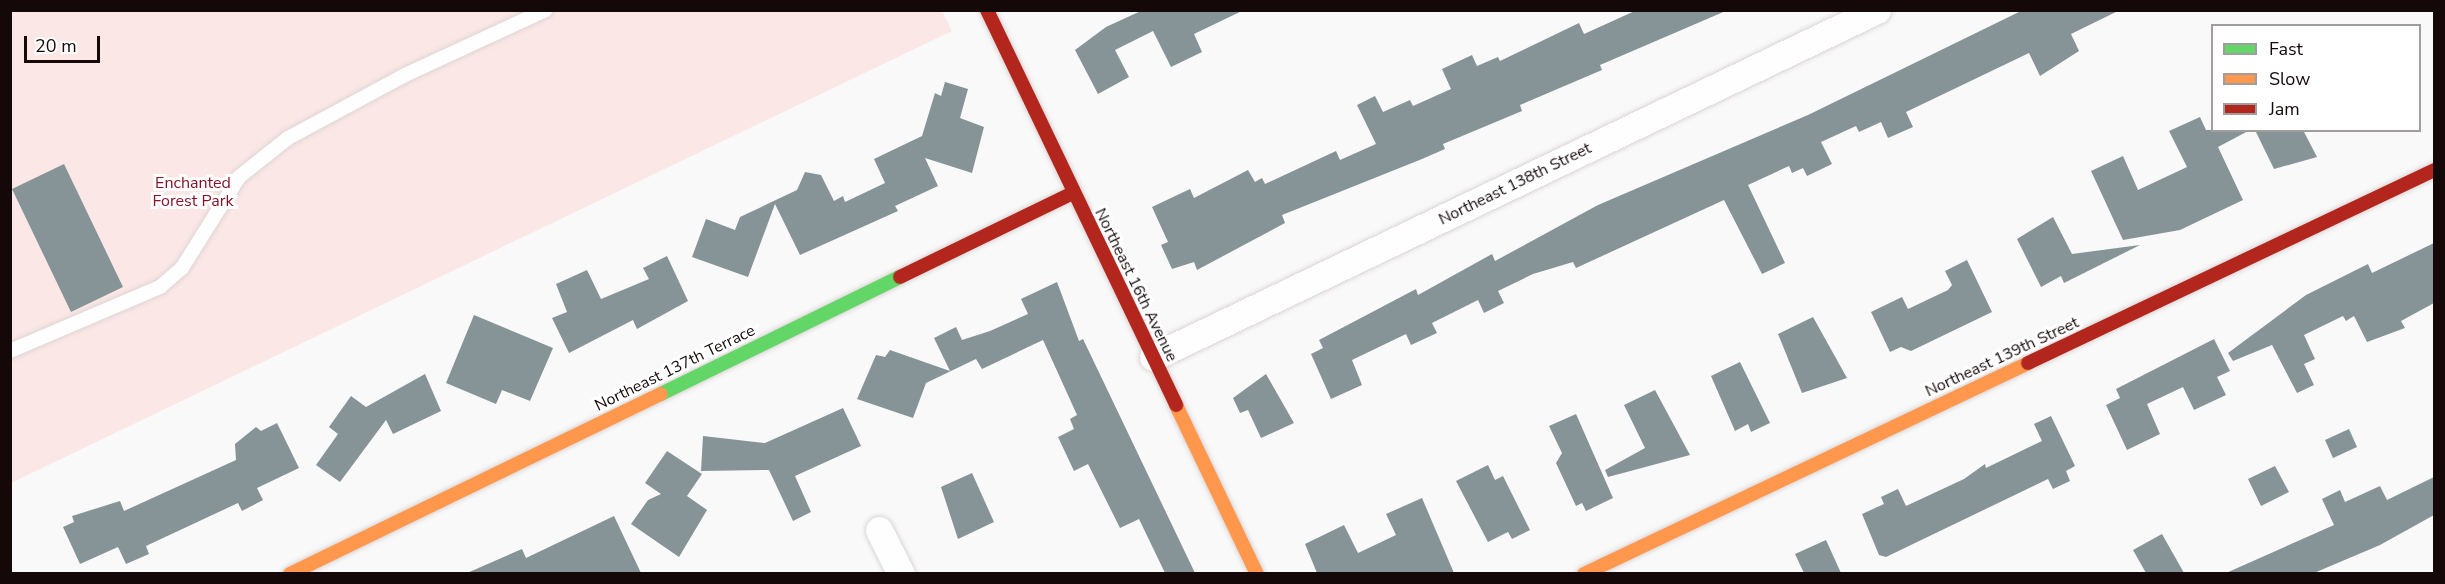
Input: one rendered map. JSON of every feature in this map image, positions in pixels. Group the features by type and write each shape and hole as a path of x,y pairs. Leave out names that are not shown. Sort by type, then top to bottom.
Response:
{"street":[{"name":"Northeast 138th Street","path":"1153,357 1877,10"},
{"name":"Northeast 16th Avenue","path":"991,12 1073,193 1257,573"},
{"name":"Northeast 139th Street","path":"1584,573 2434,170"},
{"name":"Northeast 137th Terrace","path":"290,573 1073,193"},
{"path":"879,530 901,573"}],"lane":[{"path":"10,351 160,287 182,268 239,177 288,138 403,76 546,10"}],"green space":[{"name":"Enchanted Forest Park","path":"11,11 942,11 952,31 11,483"}],"building":[{"path":"1143,10 1244,10 1194,34 1202,52 1171,67 1153,31 1115,50 1129,77 1098,94 1075,50 1106,27"},
{"path":"1637,10 1728,10 1600,65 1602,70 1520,105 1522,111 1443,144 1445,149 1282,215 1285,223 1197,270 1194,262 1172,269 1161,245 1168,242 1152,207 1190,189 1194,198 1248,170 1255,182 1262,178 1265,184 1336,151 1340,160 1376,144 1357,105 1375,96 1383,112 1410,100 1413,106 1451,89 1442,69 1472,55 1477,66 1498,57 1500,61 1579,23 1584,34"},
{"path":"2023,10 2120,10 2071,34 2079,51 2040,76 2029,53 1906,112 1913,127 1888,138 1881,122 1859,132 1856,126 1821,142 1832,164 1807,176 1803,168 1792,173 1789,166 1748,185 1785,263 1762,274 1724,200 1576,268 1573,262 1533,274 1498,291 1504,303 1484,313 1478,300 1432,323 1437,333 1411,345 1406,334 1352,360 1362,385 1331,399 1311,354 1323,348 1319,340 1416,289 1418,295 1492,254 1495,261 1598,205 1808,115"},
{"path":"945,82 968,89 960,118 984,127 972,173 925,158 938,186 895,206 898,211 800,255 775,204 748,277 692,257 706,219 735,230 740,217 797,190 805,172 821,175 834,201 843,196 845,202 885,183 874,159 922,136 935,93 941,96"},
{"path":"2200,117 2206,130 2211,130 2211,132 2246,132 2218,147 2243,200 2180,230 2123,240 2091,171 2123,156 2138,190 2187,167 2169,131"},
{"path":"2256,132 2304,132 2317,157 2274,169"},
{"path":"64,164 123,287 71,312 12,189"},
{"path":"2053,217 2072,254 2140,245 2064,283 2061,276 2041,287 2017,239"},
{"path":"2434,243 2434,303 2401,321 2405,328 2367,342 2354,316 2346,321 2343,316 2304,335 2315,359 2304,364 2314,385 2297,393 2272,345 2233,361 2228,353 2306,295 2368,264 2372,273"},
{"path":"667,256 688,301 637,329 633,320 569,353 552,318 567,312 556,284 587,270 601,299 649,279 643,268"},
{"path":"1967,260 1992,312 1911,351 1901,347 1890,352 1871,312 1902,297 1908,309 1948,290 1952,285 1945,271"},
{"path":"1057,282 1079,341 1083,339 1195,573 1165,573 1139,519 1120,528 1088,464 1074,471 1058,437 1074,429 1070,419 1077,415 1043,340 982,369 976,359 926,383 913,418 857,399 876,355 885,357 890,350 950,371 934,338 956,327 962,340 990,331 1028,314 1021,299"},
{"path":"474,315 553,348 530,401 502,390 496,404 446,383"},
{"path":"1813,317 1847,378 1802,393 1778,334"},
{"path":"2214,339 2230,371 2217,377 2226,395 2194,410 2183,387 2147,404 2160,434 2127,450 2106,405 2120,398 2116,389"},
{"path":"1740,362 1770,423 1751,432 1748,424 1735,431 1711,376"},
{"path":"425,374 441,411 393,434 386,420 340,482 316,465 338,434 329,427 351,396 366,407"},
{"path":"1266,374 1294,423 1261,438 1248,410 1240,413 1233,398"},
{"path":"1655,390 1690,455 1608,477 1605,470 1645,448 1624,405"},
{"path":"843,408 861,446 795,476 811,512 793,521 769,470 701,471 703,436 765,443"},
{"path":"1576,414 1613,498 1586,511 1582,503 1576,506 1556,463 1562,453 1549,426"},
{"path":"2051,416 2075,466 2066,471 2070,481 2053,489 2048,479 1886,557 1879,555 1862,514 1884,504 1881,497 1898,489 1906,506 1964,479 1985,464 1986,468 2042,441 2034,424"},
{"path":"277,423 299,468 257,488 263,500 242,511 238,503 146,546 149,554 126,564 118,547 80,564 63,527 74,522 72,516 120,501 124,511 236,460 235,444 256,427 261,431"},
{"path":"2349,429 2357,447 2333,458 2325,440"},
{"path":"667,451 702,474 687,496 707,510 679,557 631,524 648,500 661,494 645,483"},
{"path":"1488,465 1495,480 1503,476 1530,530 1512,539 1508,532 1488,542 1456,481"},
{"path":"2275,466 2289,492 2261,506 2248,479"},
{"path":"972,473 994,522 958,539 941,487"},
{"path":"2434,477 2434,515 2380,545 2314,573 2226,573 2334,525 2322,499 2340,490 2345,502 2380,486 2387,500"},
{"path":"1422,498 1454,573 1317,573 1305,544 1344,525 1358,553 1396,535 1386,514"},
{"path":"614,516 641,573 467,573 522,549 526,558"},
{"path":"2162,534 2184,573 2146,573 2133,550"},
{"path":"1826,540 1841,573 1804,573 1795,554"}],"traffic: fast":[{"path":"661,394 900,277"}],"traffic: slow":[{"path":"1584,574 2028,363"},
{"path":"290,574 661,394"},
{"path":"1176,405 1257,574"}],"traffic: jam":[{"path":"987,10 1176,405"},
{"path":"2028,363 2434,170"},
{"path":"900,277 1073,193"}]}
